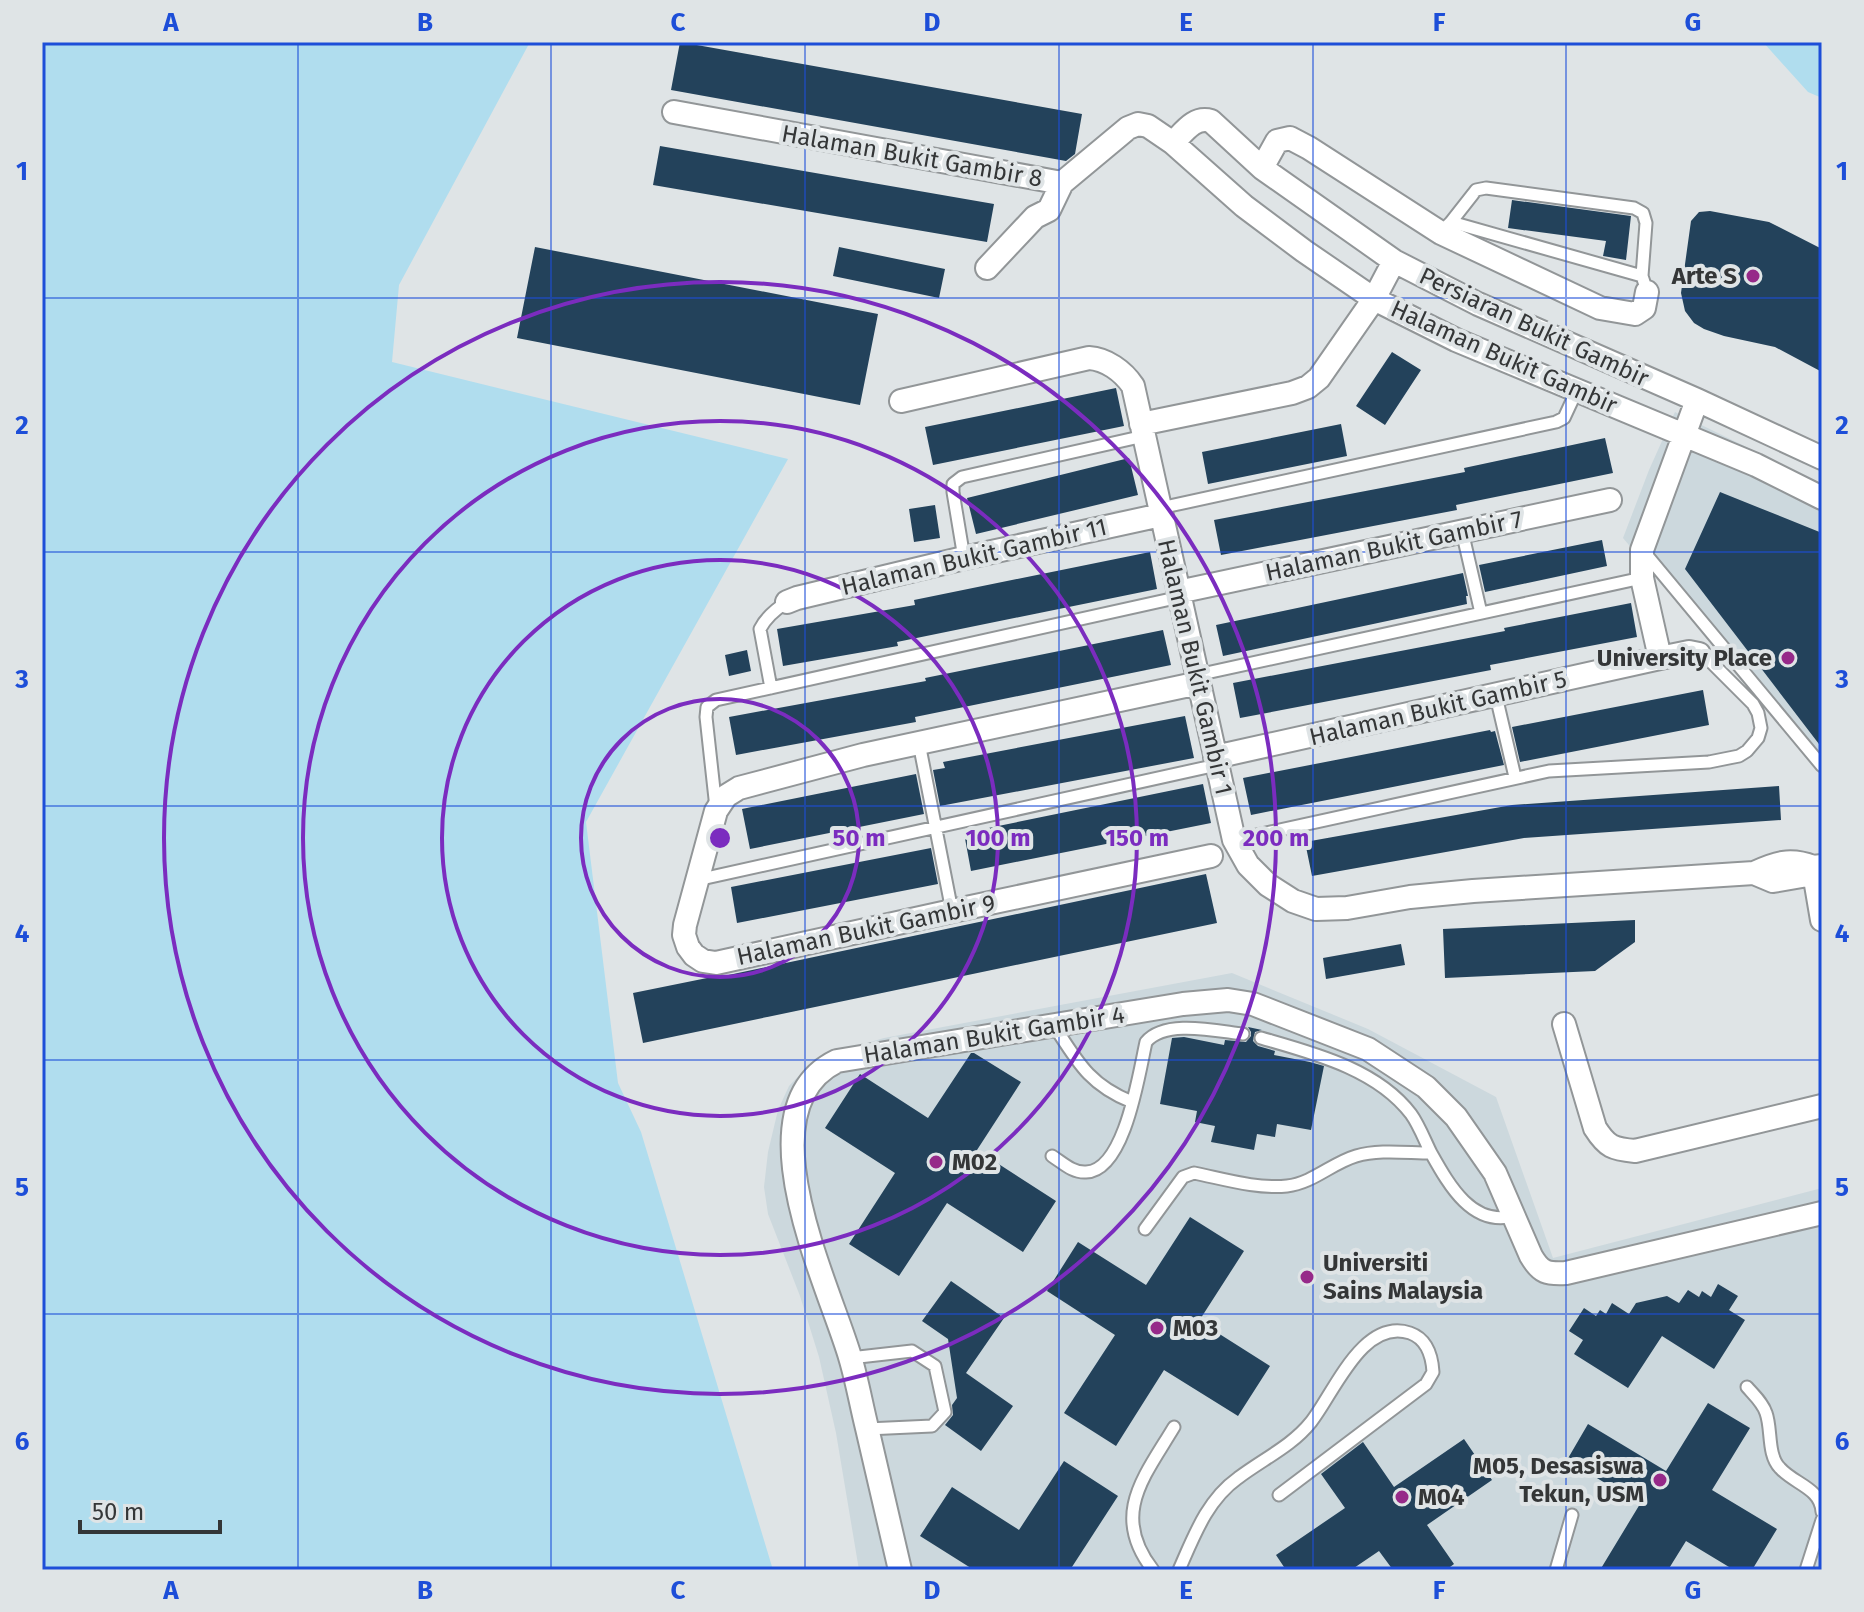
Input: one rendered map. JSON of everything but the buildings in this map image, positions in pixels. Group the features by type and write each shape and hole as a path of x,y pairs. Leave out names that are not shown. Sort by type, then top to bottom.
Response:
{"street":[{"name":"Halaman Bukit Gambir 8","path":"674,112 1052,181 1138,124 1148,126 1173,143"},
{"name":"Persiaran Bukit Gambir","path":"1173,143 1196,121 1203,118 1211,121 1262,168 1394,261 1478,304 1822,458"},
{"name":"Persiaran Bukit Gambir","path":"1262,168 1277,141 1290,138 1446,227 1600,308 1635,314 1644,308 1644,284"},
{"name":"Halaman Bukit Gambir","path":"1173,143 1244,206 1374,299 1456,340 1756,465 1822,498"},
{"path":"987,268 1035,217 1032,207 1052,181"},
{"path":"1142,430 1308,387 1319,378 1374,299 1394,261"},
{"name":"Halaman Bukit Gambir 1","path":"901,401 1089,358 1104,361 1129,380 1133,386 1234,840 1248,865 1268,885 1293,901 1316,909 1347,908 1410,897 1473,891 1754,873 1770,865 1797,861 1818,866"},
{"path":"1660,658 1642,578 1642,550 1697,400"},
{"name":"Halaman Bukit Gambir 7","path":"1179,595 1610,500"},
{"name":"Halaman Bukit Gambir 11","path":"787,602 1161,512"},
{"name":"Halaman Bukit Gambir 5","path":"1216,761 1660,658 1689,652 1699,654"},
{"path":"716,811 726,796 739,788 863,755 1198,679"},
{"name":"Halaman Bukit Gambir 9","path":"716,811 684,935 694,955 703,961 716,963 1211,856"},
{"path":"1818,866 1822,920"},
{"name":"Halaman Bukit Gambir 4","path":"900,1570 850,1358 806,1225 794,1177 793,1134 802,1095 812,1078 837,1061 1053,1024 1228,1000 1253,1004 1341,1037 1368,1049 1426,1087 1456,1117 1495,1173 1538,1268 1550,1274 1566,1273 1822,1213"},
{"path":"1564,1024 1595,1128 1603,1141 1616,1149 1635,1151 1822,1106"}],"lane":[{"path":"1486,188 1634,208 1643,213 1646,223 1644,284 1446,227 1476,190 1486,188"},
{"path":"1161,512 1556,422 1564,418 1577,390"},
{"path":"964,558 953,492 953,484 962,477 1142,430"},
{"path":"1462,531 1481,613"},
{"path":"1642,550 1822,766"},
{"path":"1198,679 1642,578"},
{"path":"716,811 706,717 707,707 716,700 1179,595"},
{"path":"771,688 760,629 787,602"},
{"path":"1234,840 1549,771 1709,762 1739,756 1758,738 1761,728 1758,713 1753,704 1709,660 1699,654"},
{"path":"1496,696 1515,777"},
{"path":"919,743 952,911"},
{"path":"697,880 1216,761"},
{"path":"1053,1024 1093,1080 1113,1095 1132,1102"},
{"path":"1052,1156 1076,1171 1089,1173 1099,1169 1109,1159 1120,1142 1146,1042 1156,1033 1177,1028 1243,1034"},
{"path":"1261,1038 1333,1061 1391,1093 1412,1115 1442,1172 1459,1196 1489,1218 1514,1216"},
{"path":"1145,1229 1187,1174 1236,1182 1290,1185 1306,1181 1358,1155 1431,1153"},
{"path":"1179,1570 1208,1508 1235,1479 1292,1442 1311,1422 1358,1351 1389,1332 1414,1334 1426,1345 1432,1357 1433,1372 1426,1384 1279,1495"},
{"path":"850,1358 912,1351 935,1366 945,1412 932,1426 867,1429"},
{"path":"1747,1387 1766,1413 1774,1460 1779,1468 1813,1492 1821,1503 1822,1512"},
{"path":"1153,1570 1135,1538 1132,1519 1134,1500 1143,1478 1174,1427"},
{"path":"1556,1570 1572,1515"},
{"path":"1806,1570 1822,1520"}],"shaded area":[{"path":"42,42 530,42 399,285 392,362 788,459 586,822 618,1083 641,1132 773,1570 42,1570"},
{"path":"1763,42 1822,42 1822,98 1808,92"},
{"path":"1675,412 1822,484 1822,775 1623,538"},
{"name":"Universiti Sains Malaysia","path":"1232,973 1368,1029 1496,1097 1553,1258 1822,1188 1822,1570 859,1570 836,1433 819,1357 800,1296 768,1214 764,1187 778,1110 789,1086 816,1058 884,1038"}],"place":[{"name":"Arte S","path":"1753,276"},
{"name":"University Place","path":"1788,658"},
{"name":"M02","path":"936,1162"},
{"name":"Universiti Sains Malaysia","path":"1307,1277"},
{"name":"M03","path":"1157,1328"},
{"name":"M05, Desasiswa Tekun, USM","path":"1660,1480"},
{"name":"M04","path":"1402,1497"}]}
